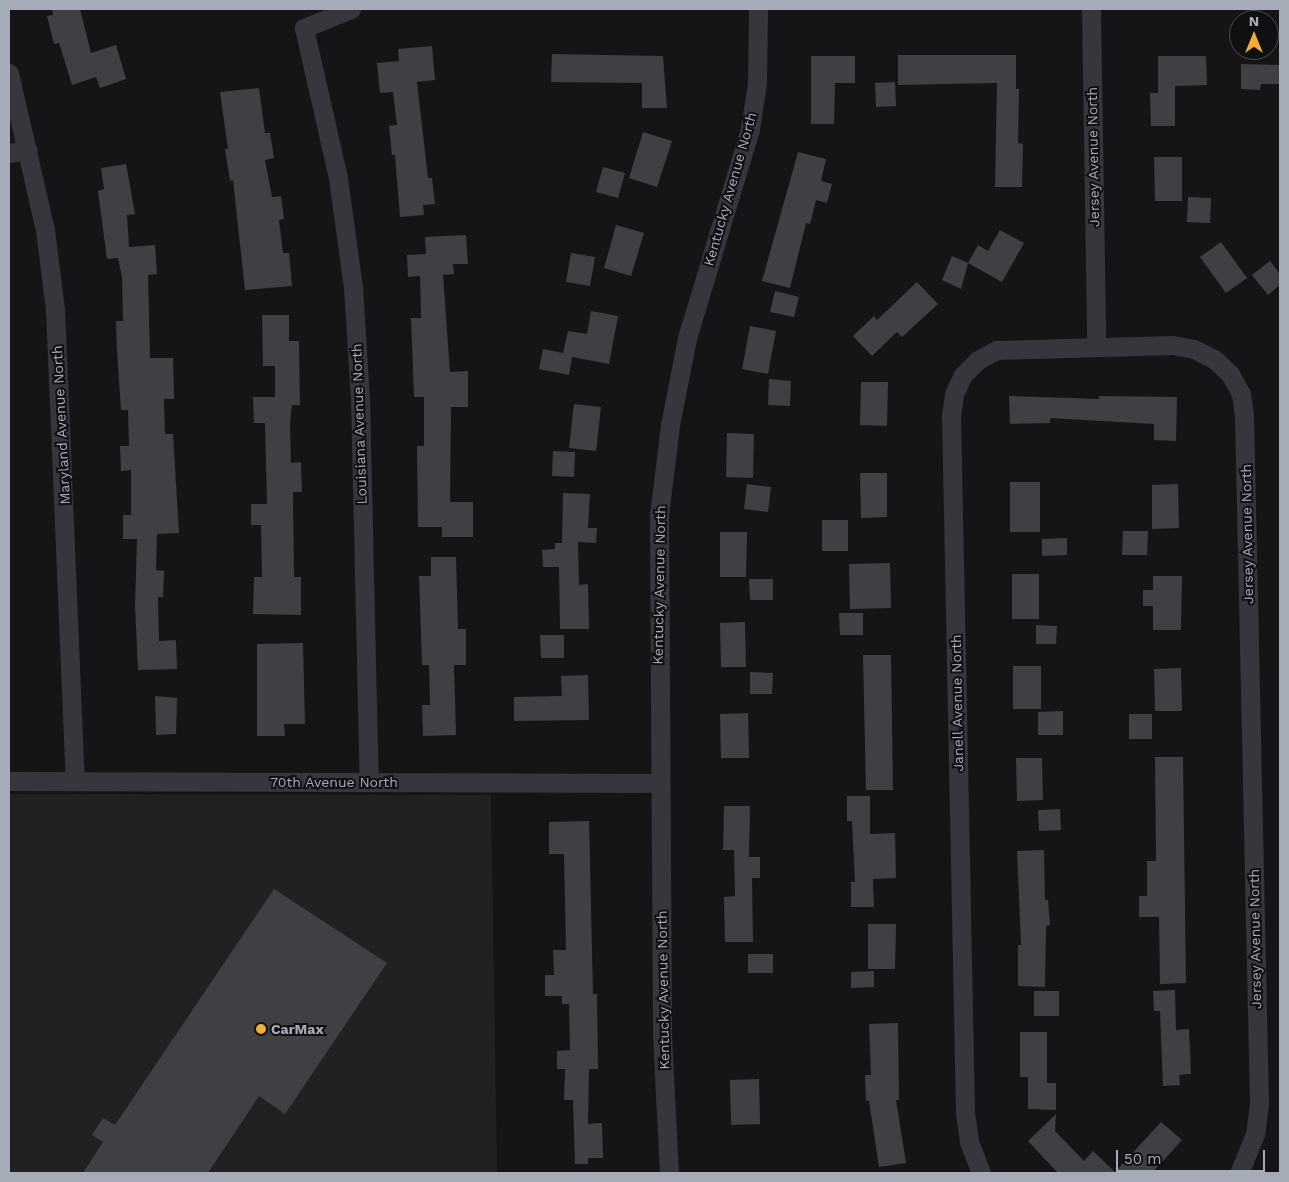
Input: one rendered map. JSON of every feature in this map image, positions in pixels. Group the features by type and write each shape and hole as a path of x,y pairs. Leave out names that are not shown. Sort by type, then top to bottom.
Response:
{"street":[{"name":"Louisiana Avenue North","path":"351,9 304,28 315,69 338,178 352,287 360,397 369,782"},
{"name":"Kentucky Avenue North","path":"669,1173 662,1033 659,515 670,426 688,338 750,129 757,83 758,9"},
{"name":"Jersey Avenue North","path":"1091,9 1096,346 1173,345 1194,349 1214,358 1230,374 1241,394 1244,416 1259,1103 1255,1134 1239,1173"},
{"name":"Maryland Avenue North","path":"9,74 45,230 55,309 75,781"},
{"path":"9,153 28,150"},
{"name":"Janell Avenue North","path":"981,1173 969,1141 965,1111 951,416 954,394 963,375 978,360 997,350 1096,346"},
{"name":"70th Avenue North","path":"9,781 660,783"}],"shaded area":[{"path":"9,794 491,795 497,1173 9,1173"}],"building":[{"path":"52,9 80,9 91,53 116,45 126,79 100,88 96,77 72,85 59,43 54,44 47,16 53,15"},
{"path":"432,46 435,80 417,82 428,178 432,178 435,204 423,205 424,215 400,217 395,155 392,155 389,126 397,125 393,92 380,93 377,63 399,61 398,49"},
{"path":"552,54 663,56 667,108 642,108 642,83 551,82"},
{"path":"898,55 1016,55 1016,89 1019,89 1018,143 1023,144 1022,187 995,187 997,83 898,85"},
{"path":"811,56 855,56 855,83 835,83 834,124 811,124"},
{"path":"1158,56 1206,56 1207,85 1175,86 1175,126 1151,126 1150,93 1158,93"},
{"path":"1241,64 1280,65 1280,84 1261,84 1260,90 1241,89"},
{"path":"895,82 896,106 876,107 875,83"},
{"path":"259,88 265,133 270,133 274,158 265,160 272,197 281,196 284,219 279,220 283,253 289,253 292,286 245,290 233,180 230,181 225,149 228,149 220,92"},
{"path":"643,132 672,141 657,187 629,178"},
{"path":"798,152 826,159 821,181 832,184 827,203 816,200 810,224 806,223 790,288 762,281"},
{"path":"1154,157 1182,157 1182,201 1155,201"},
{"path":"126,164 135,214 127,215 129,247 155,245 157,274 148,275 150,358 173,358 174,399 164,399 165,434 173,434 179,533 157,534 156,570 164,571 163,597 158,597 159,641 176,640 177,669 138,670 135,606 137,539 123,539 123,515 131,515 131,470 121,471 120,446 129,446 128,410 121,410 117,351 116,321 123,321 122,277 118,258 107,259 98,191 104,189 101,168"},
{"path":"603,167 625,173 618,198 596,192"},
{"path":"1188,197 1211,198 1210,223 1187,222"},
{"path":"616,225 644,233 631,276 604,268"},
{"path":"1000,230 1024,243 1002,282 968,263 978,245 988,251"},
{"path":"466,235 468,264 453,264 454,274 443,275 450,372 468,371 468,407 451,407 450,502 473,502 473,537 442,537 442,527 418,527 417,446 424,446 424,397 414,397 411,318 421,318 420,276 408,277 407,255 426,254 425,237"},
{"path":"1221,242 1247,278 1226,293 1200,257"},
{"path":"571,253 595,257 590,286 566,282"},
{"path":"952,256 968,263 961,289 942,280"},
{"path":"1270,261 1280,274 1280,285 1268,295 1252,275"},
{"path":"917,282 938,304 902,337 897,332 872,356 853,336 874,316 877,320"},
{"path":"775,291 799,297 794,317 770,312"},
{"path":"591,311 618,316 609,364 572,357 569,375 539,369 543,349 563,353 568,331 587,334"},
{"path":"262,315 289,315 289,341 299,341 300,405 292,405 290,423 291,463 301,462 302,492 293,492 294,577 301,577 301,615 253,614 254,577 262,577 261,525 251,525 251,504 267,504 265,423 254,423 253,397 275,397 275,366 263,366"},
{"path":"750,326 776,331 768,374 742,369"},
{"path":"769,379 791,381 790,406 768,405"},
{"path":"861,382 888,382 887,426 860,425"},
{"path":"1009,396 1099,399 1099,396 1177,397 1176,441 1154,440 1154,424 1050,418 1050,423 1010,424"},
{"path":"574,404 601,407 596,451 569,448"},
{"path":"727,433 754,434 753,478 726,477"},
{"path":"553,451 575,452 574,477 552,476"},
{"path":"860,473 887,473 887,517 861,518"},
{"path":"1010,482 1040,482 1040,532 1010,532"},
{"path":"747,484 771,487 768,512 744,509"},
{"path":"1178,484 1179,528 1152,529 1152,485"},
{"path":"563,493 590,494 588,528 597,528 596,543 578,542 579,585 588,584 589,629 560,629 559,567 543,567 542,550 555,549 555,543 562,543"},
{"path":"822,520 848,520 848,551 822,551"},
{"path":"1123,531 1148,531 1147,555 1122,555"},
{"path":"720,532 747,532 746,577 720,577"},
{"path":"1067,538 1067,555 1042,556 1042,539"},
{"path":"431,557 456,557 458,629 466,629 466,665 454,665 456,735 423,736 422,705 430,705 429,665 422,665 419,576 431,576"},
{"path":"890,563 891,608 850,609 849,564"},
{"path":"1012,574 1039,574 1039,619 1012,619"},
{"path":"1153,576 1182,576 1181,630 1153,630 1153,606 1143,606 1143,590 1153,590"},
{"path":"749,579 773,579 773,600 750,600"},
{"path":"839,613 863,613 863,635 840,635"},
{"path":"745,622 746,667 721,667 720,623"},
{"path":"1036,625 1057,626 1056,644 1036,644"},
{"path":"540,635 564,635 564,658 541,658"},
{"path":"303,643 305,724 284,724 285,736 257,736 257,644"},
{"path":"863,655 891,655 893,790 866,790"},
{"path":"1013,666 1041,666 1041,709 1013,709"},
{"path":"1181,668 1182,711 1155,711 1154,669"},
{"path":"750,672 773,673 772,694 750,694"},
{"path":"588,675 589,720 514,721 514,697 562,696 561,676"},
{"path":"155,696 177,698 176,734 156,735"},
{"path":"1063,711 1063,735 1038,735 1038,712"},
{"path":"748,713 749,758 721,758 720,714"},
{"path":"1129,714 1152,714 1152,739 1129,739"},
{"path":"1155,757 1183,757 1186,983 1160,984 1159,917 1139,917 1139,896 1147,896 1147,861 1156,861"},
{"path":"1016,758 1042,758 1043,800 1017,801"},
{"path":"847,796 870,796 870,834 895,833 896,878 873,879 874,907 851,907 851,882 855,882 852,821 847,821"},
{"path":"724,806 750,806 749,857 760,857 760,878 752,878 753,942 725,942 724,897 735,896 734,850 723,850"},
{"path":"1060,809 1061,830 1039,831 1038,810"},
{"path":"589,821 593,994 597,994 598,1069 589,1069 588,1124 602,1123 603,1158 588,1158 588,1164 575,1164 573,1100 564,1100 565,1069 557,1069 557,1051 570,1050 569,1004 562,1004 562,996 545,996 545,975 554,975 553,950 566,950 564,854 549,854 549,822"},
{"path":"1044,850 1045,900 1048,900 1050,925 1046,926 1045,987 1018,986 1018,945 1021,945 1017,851"},
{"name":"CarMax","path":"274,889 387,963 285,1114 259,1096 208,1173 83,1173 103,1142 92,1135 103,1118 115,1125"},
{"path":"868,924 896,924 895,969 868,969"},
{"path":"748,954 773,954 773,973 748,973"},
{"path":"874,971 874,987 851,988 851,972"},
{"path":"1175,990 1176,1030 1189,1029 1191,1074 1179,1075 1180,1085 1163,1086 1160,1011 1154,1011 1153,991"},
{"path":"1034,991 1059,991 1059,1016 1034,1016"},
{"path":"898,1023 899,1100 896,1100 906,1163 879,1167 869,1101 866,1101 865,1075 871,1075 869,1024"},
{"path":"1020,1032 1047,1032 1047,1083 1056,1083 1056,1110 1028,1109 1028,1077 1020,1077"},
{"path":"759,1079 760,1124 731,1125 730,1080"},
{"path":"1056,1114 1055,1131 1084,1161 1093,1151 1115,1172 1161,1122 1182,1140 1152,1173 1058,1173 1028,1141"}],"place":[{"name":"CarMax","path":"261,1029"}]}
